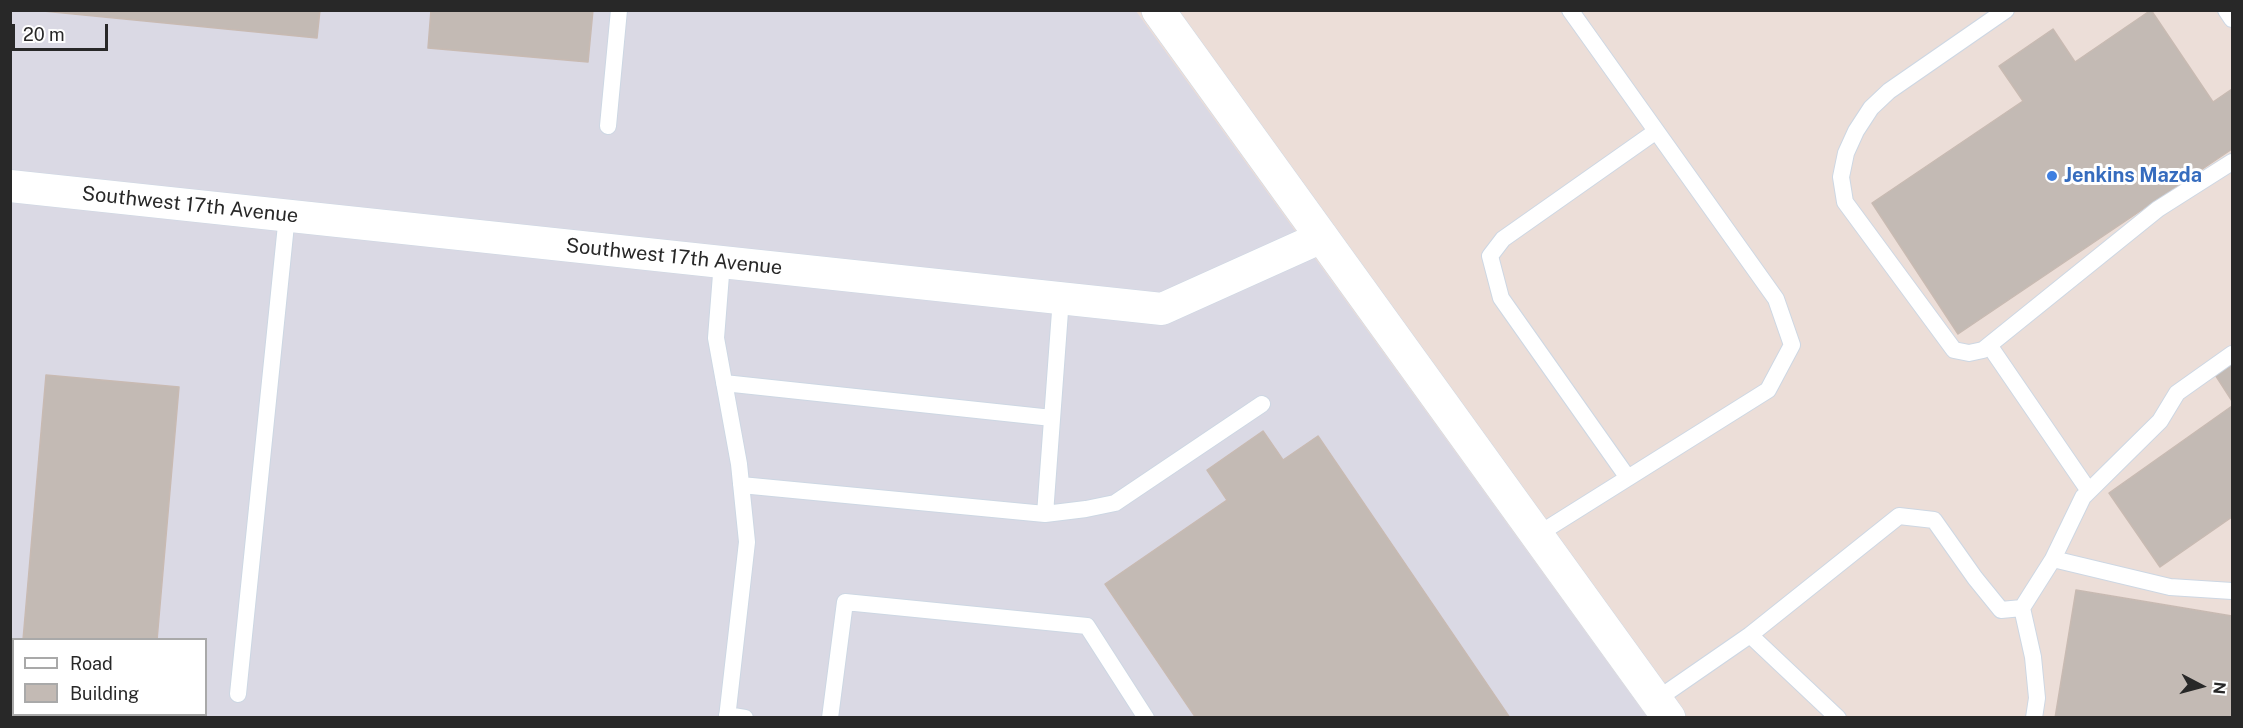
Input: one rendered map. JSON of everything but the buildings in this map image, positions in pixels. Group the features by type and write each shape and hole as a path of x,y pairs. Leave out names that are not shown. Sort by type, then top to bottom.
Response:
{"main road":[{"path":"1158,10 1663,709"}],"street":[{"name":"Southwest 17th Avenue","path":"10,186 1162,309 1322,237"}],"lane":[{"path":"608,126 620,10"},
{"path":"1537,535 1768,390 1792,345 1776,299 1570,10"},
{"path":"2006,10 1889,91 1871,108 1856,131 1846,153 1841,177 1845,202 1954,350 1970,353 1983,350 2158,209 2232,162"},
{"path":"2226,10 2232,19"},
{"path":"1628,478 1501,298 1490,256 1503,239 1655,132"},
{"path":"238,694 287,215"},
{"path":"722,262 716,338 741,486 747,542 727,716 745,717"},
{"path":"1045,514 1061,298"},
{"path":"1989,345 2089,491"},
{"path":"2034,717 2037,698 2032,657 2022,608 2054,559 2083,497 2160,421 2177,393 2232,354"},
{"path":"724,383 1052,418"},
{"path":"741,486 1045,514 1086,509 1115,503 1262,404"},
{"path":"1663,709 1750,635 1899,516 1934,520 2001,610 2022,608"},
{"path":"2054,559 2170,587 2232,591"},
{"path":"830,717 845,602 1087,626 1146,717"},
{"path":"1750,635 1838,717"}],"shaded area":[{"path":"10,11 1136,11 1647,717 11,717"}],"place":[{"name":"Jenkins Mazda","path":"2052,176"}]}
